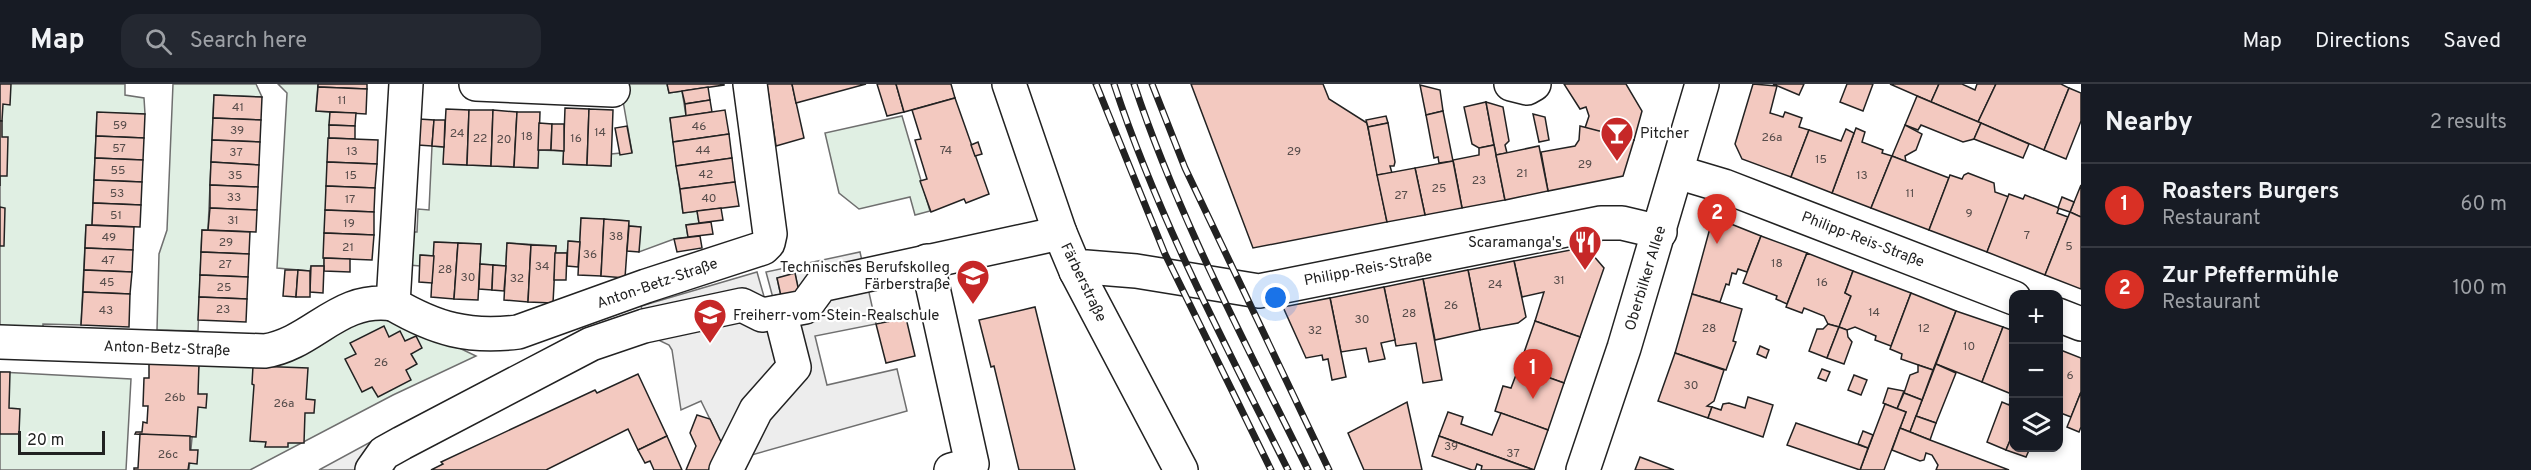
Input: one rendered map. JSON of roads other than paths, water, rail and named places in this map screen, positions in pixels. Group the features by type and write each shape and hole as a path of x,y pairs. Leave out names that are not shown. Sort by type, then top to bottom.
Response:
{"street":[{"path":"393,304 406,84"},
{"path":"476,84 613,90"},
{"name":"Anton-Betz-Straße","path":"0,342 265,351 281,348 300,339 324,321 353,306 377,302 393,304 443,329 468,334 518,332 646,286 763,248 768,243 770,234 750,84"},
{"name":"Färberstraße","path":"1009,84 1060,233 1076,271 1181,470"},
{"path":"1511,84 1527,88 1534,84"},
{"name":"Oberbilker Allee","path":"1583,470 1624,348 1702,84"},
{"name":"Philipp-Reis-Straße","path":"1677,172 1723,185 2009,296"},
{"name":"Philipp-Reis-Straße","path":"1076,271 1086,267 1136,271 1259,291 1601,223 1622,223 1660,231"},
{"path":"372,470 384,453 591,344 644,326 742,305 762,315 805,307 821,285 1060,233"},
{"path":"927,261 972,464 951,470"},
{"path":"726,470 756,410 794,367 780,312"},
{"path":"2063,317 2081,324"}],"railway":[{"path":"1096,84 1165,254 1271,470"},
{"path":"1114,84 1172,232 1288,470"},
{"path":"1134,84 1171,183 1214,280 1308,470"},
{"path":"1152,84 1185,168 1329,470"}],"place":[{"name":"Pitcher","path":"1617,162"},
{"name":"Zur Pfeffermühle","path":"1717,244"},
{"name":"Scaramanga's","path":"1585,271"},
{"name":"Technisches Berufskolleg Färberstraße","path":"973,305"},
{"name":"Freiherr-vom-Stein-Realschule","path":"710,344"},
{"name":"Roasters Burgers","path":"1533,399"}]}
